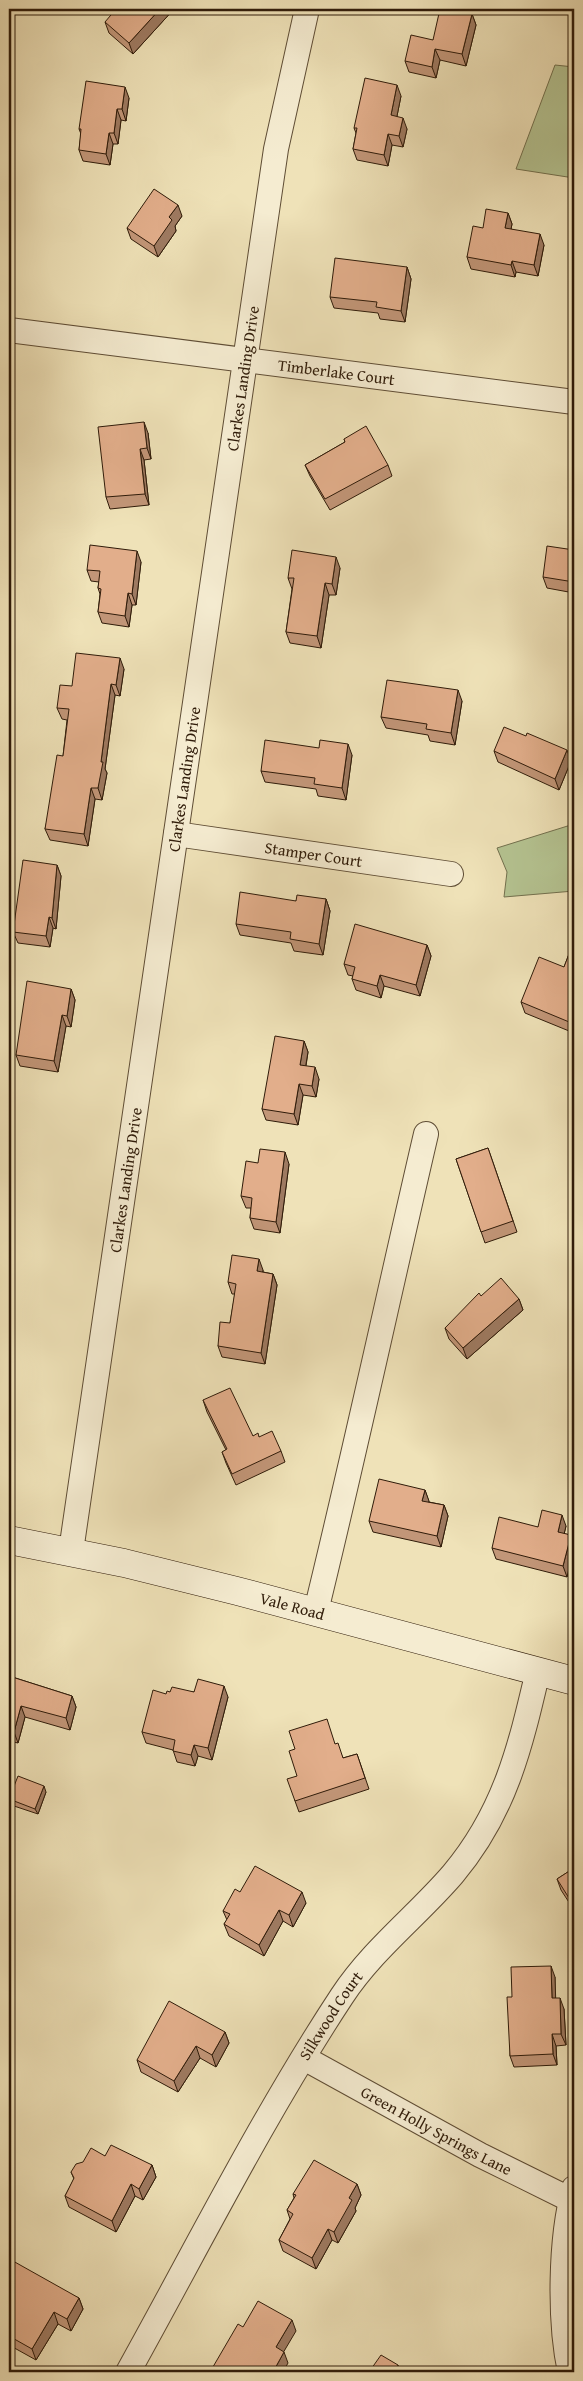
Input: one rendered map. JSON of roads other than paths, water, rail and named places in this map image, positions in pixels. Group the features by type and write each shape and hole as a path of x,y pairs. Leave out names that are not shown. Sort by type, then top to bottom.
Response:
{"main road":[{"name":"Vale Road","path":"9,1540 71,1552 316,1611 574,1681"}],"street":[{"name":"Clarkes Landing Drive","path":"71,1552 276,149 307,9"},
{"name":"Timberlake Court","path":"9,330 574,402"},
{"name":"Stamper Court","path":"176,834 451,874"},
{"path":"316,1611 351,1468 384,1312 426,1134"},
{"name":"Silkwood Court","path":"128,2372 265,2124 343,1995 369,1960 452,1874 479,1840 499,1804 521,1747 538,1671"},
{"name":"Green Holly Springs Lane","path":"304,2058 480,2155 572,2194"},
{"path":"570,2372 566,2355 563,2297 566,2232 572,2194"}]}
